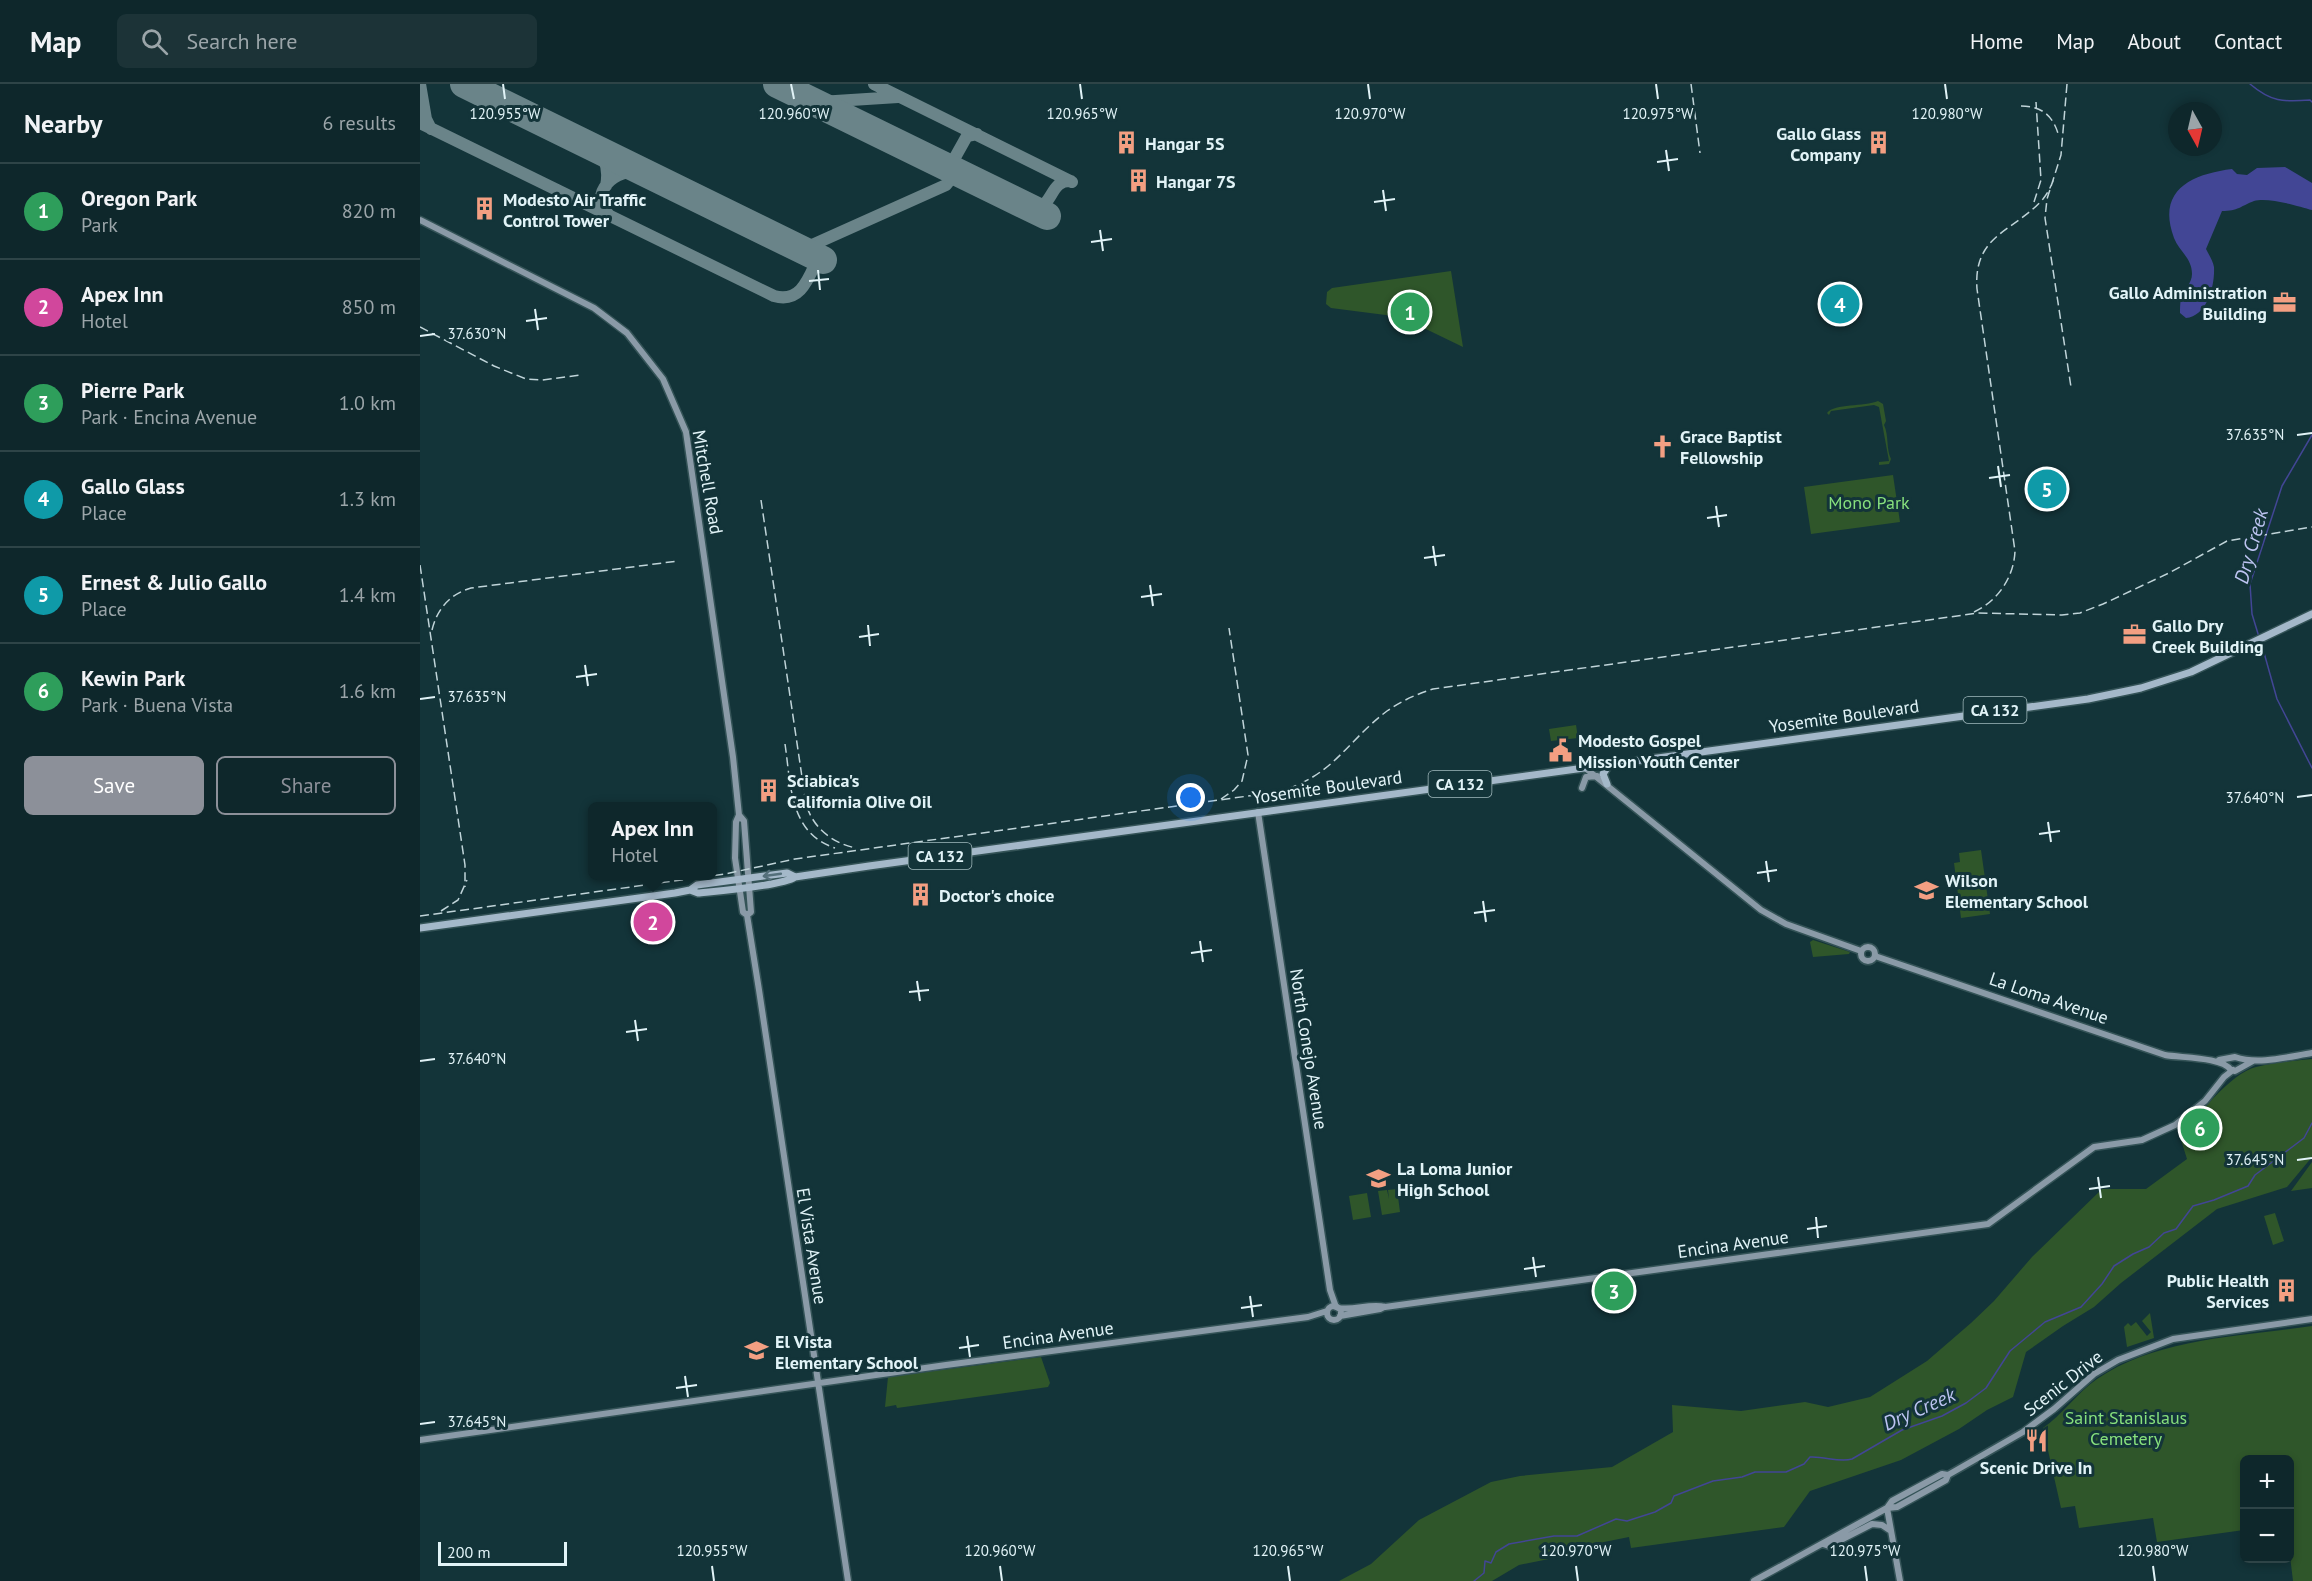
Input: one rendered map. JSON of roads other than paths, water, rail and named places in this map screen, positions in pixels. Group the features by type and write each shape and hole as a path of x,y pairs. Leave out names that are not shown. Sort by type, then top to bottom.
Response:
{"main road":[{"name":"Mitchell Road","path":"420,220 594,308 627,333 663,379 686,432 733,757 739,815 736,822 738,884"},
{"name":"Yosemite Boulevard","path":"420,928 690,890 697,885 738,884 788,873 795,877 2088,699 2158,684 2191,672 2312,614"},
{"path":"1607,784 1603,774 1610,763"},
{"path":"1584,767 1761,910 1786,924 1861,951"},
{"path":"1582,788 1586,777 1597,776"},
{"name":"North Conejo Avenue","path":"1258,812 1330,1290 1340,1316"},
{"name":"Mitchell Road","path":"739,815 744,821 747,882"},
{"name":"El Vista Avenue","path":"747,882 751,912 747,915"},
{"name":"El Vista Avenue","path":"738,884 743,912 747,915 848,1581"},
{"path":"1865,947 1871,947 1875,956 1865,961 1861,957 1861,951 1865,947"},
{"name":"La Loma Avenue","path":"1875,956 2165,1055 2216,1061 2230,1065 2237,1057 2241,1064"},
{"path":"2230,1065 2312,1053"},
{"name":"Encina Avenue","path":"420,1440 818,1383 1308,1317 1328,1313 1337,1308 1385,1306 1988,1224 2097,1146 2136,1142 2169,1128 2195,1111 2224,1077 2230,1065"},
{"name":"North Conejo Avenue","path":"1328,1313 1330,1290"},
{"name":"Encina Avenue","path":"1328,1313 1336,1320 1340,1316 1380,1310 1385,1306"},
{"name":"Scenic Drive","path":"1754,1581 1887,1508 1892,1501 1942,1474 1948,1475 2031,1427 2054,1410 2087,1379 2118,1360 2173,1339 2312,1319"},
{"path":"1887,1508 1900,1581"},
{"path":"1822,1544 1829,1546 1872,1524 1882,1525 1891,1531"}],"waterway":[{"name":"Dry Creek","path":"2250,84 2271,98 2312,102"},
{"name":"Dry Creek","path":"2259,637 2252,614 2250,584 2282,486 2312,435"},
{"name":"Dry Creek","path":"2261,642 2277,699 2312,768"},
{"name":"Dry Creek","path":"1474,1581 1484,1573 1485,1561 1491,1563 1496,1552 1509,1544 1554,1536 1577,1536 1616,1519 1627,1521 1655,1512 1671,1503 1674,1496 1713,1481 1742,1477 1755,1472 1786,1472 1804,1464 1810,1457 1852,1459 1902,1430 1942,1416 1966,1403 1986,1388 2010,1351 2045,1322 2081,1307 2102,1284 2114,1266 2149,1247 2164,1233 2176,1229 2193,1206 2248,1186 2255,1175 2304,1138 2312,1123"}],"railway":[{"path":"1691,84 1700,153"},
{"path":"2067,84 2061,155 2047,199 2045,218 2071,387"},
{"path":"2034,202 2041,180 2036,102"},
{"path":"2021,106 2036,108 2051,118 2059,137"},
{"path":"1974,612 1997,595 2003,587 2012,570 2015,551 1977,289 1977,271 1988,245 2032,210 2048,192 2054,179"},
{"path":"420,327 494,366 526,379 542,380 581,375"},
{"path":"761,500 806,804 813,820 825,833 847,846 856,848"},
{"path":"717,875 795,859 1277,792 1312,778 1387,711 1409,698 1433,689 1978,613 2062,615 2080,613 2169,573 2227,541 2312,527"},
{"path":"432,630 437,615 446,603 457,594 471,588 678,561"},
{"path":"420,565 465,865 465,887"},
{"path":"1221,799 1242,781 1248,755 1229,628"},
{"path":"785,744 791,791 801,819 820,841 835,848"},
{"path":"441,911 458,900 467,880"},
{"path":"420,916 681,880"}],"place":[{"name":"Hangar 5S","path":"1127,143"},
{"name":"Gallo Glass Company","path":"1879,143"},
{"name":"Hangar 7S","path":"1138,181"},
{"name":"Modesto Air Traffic Control Tower","path":"485,209"},
{"name":"Gallo Administration Building","path":"2285,302"},
{"name":"Gallo Glass","path":"1840,304"},
{"name":"Oregon Park","path":"1410,312"},
{"name":"Grace Baptist Fellowship","path":"1662,446"},
{"name":"Ernest & Julio Gallo","path":"2047,489"},
{"name":"Gallo Dry Creek Building","path":"2134,635"},
{"name":"Modesto Gospel Mission Youth Center","path":"1560,750"},
{"name":"Sciabica's California Olive Oil","path":"769,790"},
{"name":"Wilson Elementary School","path":"1927,890"},
{"name":"Doctor's choice","path":"921,895"},
{"name":"Apex Inn","path":"653,922"},
{"name":"Kewin Park","path":"2200,1128"},
{"name":"La Loma Junior High School","path":"1379,1178"},
{"name":"Public Health Services","path":"2287,1290"},
{"name":"Pierre Park","path":"1614,1291"},
{"name":"El Vista Elementary School","path":"757,1351"},
{"name":"Scenic Drive In","path":"2036,1441"}],"park label":[{"name":"Mono Park","path":"1869,502"},
{"name":"Saint Stanislaus Cemetery","path":"2126,1427"}]}
